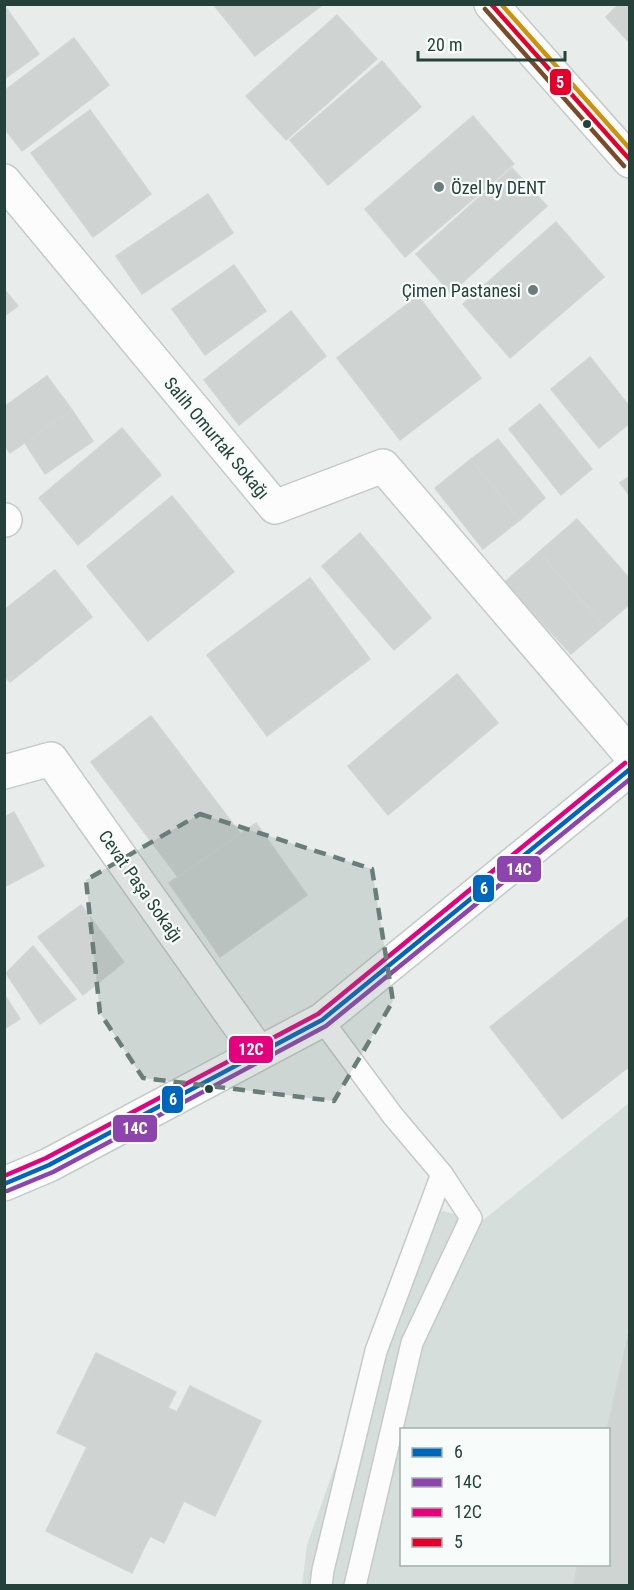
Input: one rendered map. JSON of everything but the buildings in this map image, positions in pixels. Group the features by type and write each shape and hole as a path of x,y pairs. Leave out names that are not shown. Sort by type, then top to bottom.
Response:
{"street":[{"path":"491,4 630,161"},
{"name":"Salih Omurtak Sokağı","path":"4,181 275,507 383,466 630,754"},
{"name":"Cevat Paşa Sokağı","path":"4,772 51,759 259,1053"},
{"path":"4,1184 49,1165 322,1020 630,769"}],"lane":[{"path":"322,1020 393,1116 442,1174 471,1218 412,1343 356,1586"},
{"path":"321,1586 322,1570 376,1351 442,1174"}],"highlighted area":[{"path":"200,814 372,869 393,1001 334,1101 143,1078 100,1013 86,880"}],"shaded area":[{"path":"629,1103 629,1325 607,1428 400,1428 400,1566 578,1566 573,1585 302,1586 307,1545 427,1207 482,1221"}],"transit line":[{"name":"5","path":"491,4 630,160"},
{"path":"501,4 630,149"},
{"path":"485,9 624,166"},
{"name":"12C","path":"4,1176 46,1158 318,1014 625,763"},
{"name":"6","path":"4,1184 49,1165 322,1020 630,769"},
{"name":"14C","path":"7,1191 53,1172 326,1026 630,779"}],"place":[{"name":"Özel by DENT","path":"439,187"},
{"name":"Çimen Pastanesi","path":"533,290"}]}
